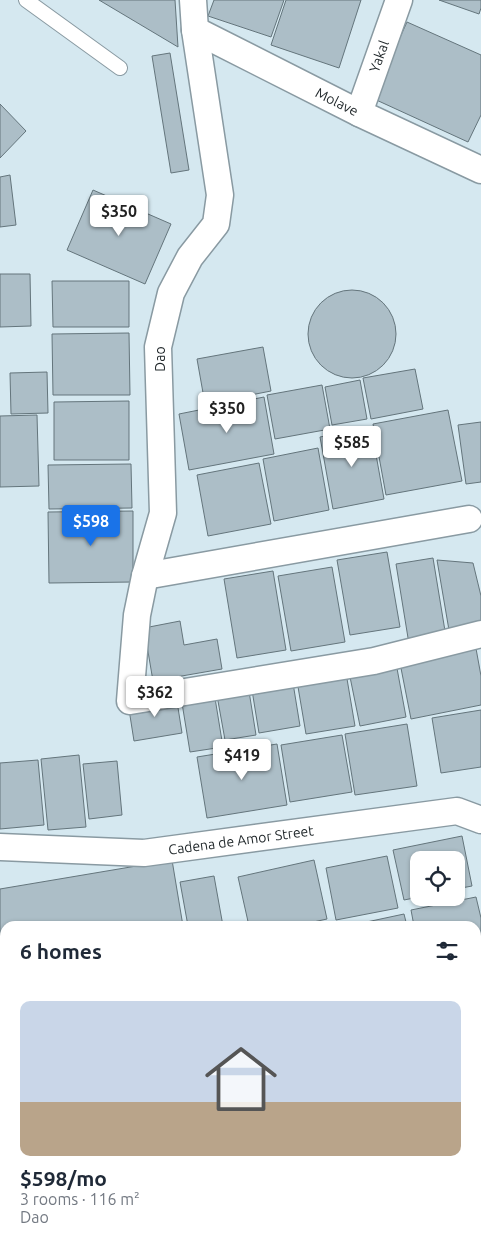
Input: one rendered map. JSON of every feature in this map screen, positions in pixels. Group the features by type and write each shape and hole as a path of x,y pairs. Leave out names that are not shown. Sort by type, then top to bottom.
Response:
{"street":[{"name":"Dao","path":"193,0 195,30 220,195 219,212 216,224 190,257 171,293 158,347 163,513 144,576 137,615 130,701 374,662 481,634"},
{"name":"Yakal","path":"359,113 399,0"},
{"name":"Molave","path":"195,30 359,113 481,170"},
{"path":"144,576 469,519"},
{"name":"Cadena de Amor Street","path":"0,847 144,853 457,812 481,820"}],"lane":[{"path":"26,0 120,68"}],"building":[{"path":"99,0 175,0 178,47"},
{"path":"214,0 284,0 271,37 208,16"},
{"path":"286,0 361,0 339,68 271,45"},
{"path":"439,0 481,0 481,8 479,14"},
{"path":"407,22 481,55 481,115 468,142 372,98"},
{"path":"170,53 189,170 171,173 152,56"},
{"path":"0,104 26,131 0,158"},
{"path":"10,175 16,225 0,227 0,177"},
{"path":"93,190 171,224 145,284 67,250"},
{"path":"0,274 30,274 31,326 0,327"},
{"path":"52,281 129,281 129,327 53,327"},
{"path":"352,290 369,294 383,303 392,317 396,334 392,351 383,365 369,374 352,378 335,374 321,365 312,351 308,334 312,317 321,303 335,294"},
{"path":"129,333 130,395 53,395 52,334"},
{"path":"263,347 271,391 205,404 197,359"},
{"path":"415,369 423,409 371,419 363,378"},
{"path":"47,372 48,413 11,414 10,373"},
{"path":"360,380 367,419 332,425 325,387"},
{"path":"322,385 330,429 275,439 267,395"},
{"path":"264,397 274,454 189,470 179,414"},
{"path":"129,401 129,460 54,460 54,402"},
{"path":"448,410 462,481 386,495 373,424"},
{"path":"37,415 39,486 0,487 0,416"},
{"path":"481,422 481,482 466,484 458,425"},
{"path":"371,427 384,499 333,509 320,437"},
{"path":"318,448 329,510 274,521 263,459"},
{"path":"259,463 271,524 208,536 197,475"},
{"path":"131,464 132,508 49,509 48,465"},
{"path":"133,511 133,582 49,583 48,512"},
{"path":"387,552 400,627 350,635 337,560"},
{"path":"433,558 446,637 409,644 396,564"},
{"path":"437,560 473,563 481,596 481,630 450,636"},
{"path":"332,567 345,642 291,651 278,576"},
{"path":"273,571 286,650 237,658 224,579"},
{"path":"180,621 184,645 217,639 222,669 153,681 144,628"},
{"path":"475,643 481,676 481,705 411,719 399,658"},
{"path":"396,663 406,717 360,726 349,672"},
{"path":"346,673 355,726 306,734 297,681"},
{"path":"292,677 300,726 259,733 251,684"},
{"path":"248,685 256,735 225,740 216,690"},
{"path":"214,692 223,747 190,752 181,697"},
{"path":"176,695 182,733 134,741 128,703"},
{"path":"481,710 481,767 441,773 432,718"},
{"path":"407,724 417,786 355,795 345,734"},
{"path":"342,735 352,792 290,802 281,745"},
{"path":"277,744 287,805 207,818 197,757"},
{"path":"79,755 86,827 48,830 41,759"},
{"path":"38,760 44,825 0,829 0,763"},
{"path":"117,761 122,815 89,819 83,764"},
{"path":"462,836 465,851 410,851 410,899 404,900 393,850"},
{"path":"465,851 472,886 465,887"},
{"path":"387,856 398,908 336,920 326,868"},
{"path":"172,860 182,921 0,921 0,889"},
{"path":"314,860 327,919 318,921 248,921 238,877"},
{"path":"214,876 222,921 187,921 180,882"},
{"path":"476,897 481,918 481,921 413,921 411,910 431,906 465,906 465,899"},
{"path":"404,914 406,921 371,921"}]}
